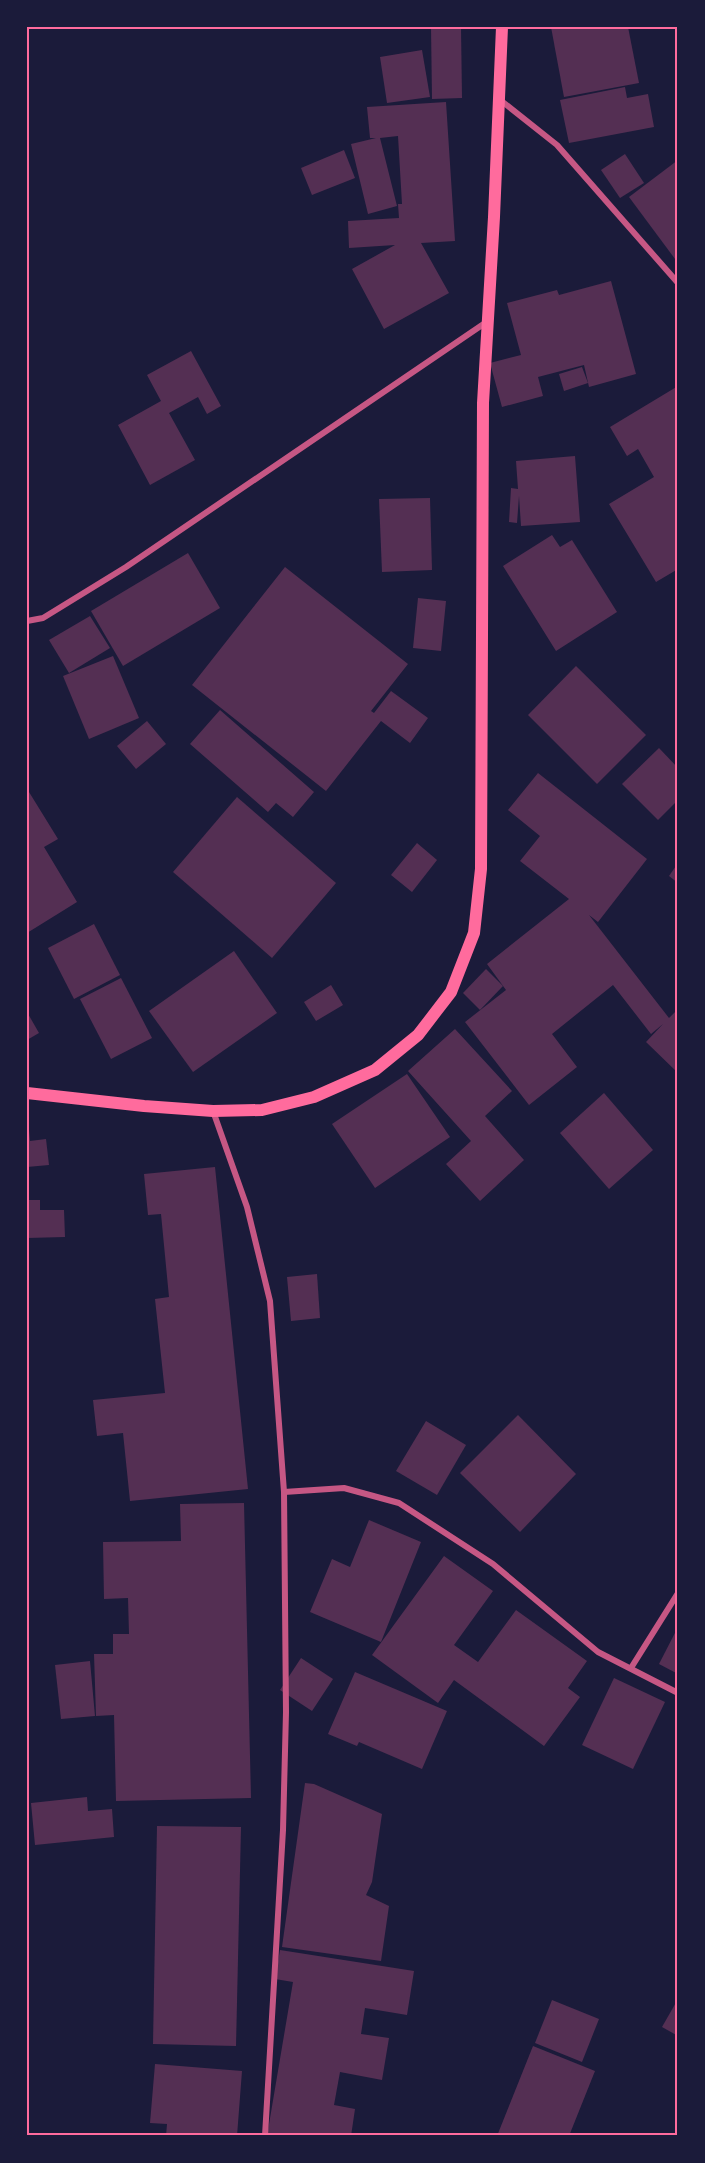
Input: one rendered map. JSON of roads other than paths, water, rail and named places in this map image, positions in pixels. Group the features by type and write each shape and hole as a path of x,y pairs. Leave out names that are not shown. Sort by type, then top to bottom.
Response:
{"main road":[{"path":"27,1093 213,1111 262,1110 314,1097 375,1070 418,1035 451,992 474,933 481,869 483,403 502,27"}],"street":[{"path":"499,99 556,145 678,283"},
{"path":"27,621 43,618 126,567 488,320"},
{"path":"213,1111 247,1207 270,1301 284,1492 286,1712 283,1818 265,2136"},
{"path":"284,1492 344,1488 399,1503 493,1564 598,1652 678,1693"},
{"path":"631,1668 678,1593"}]}
